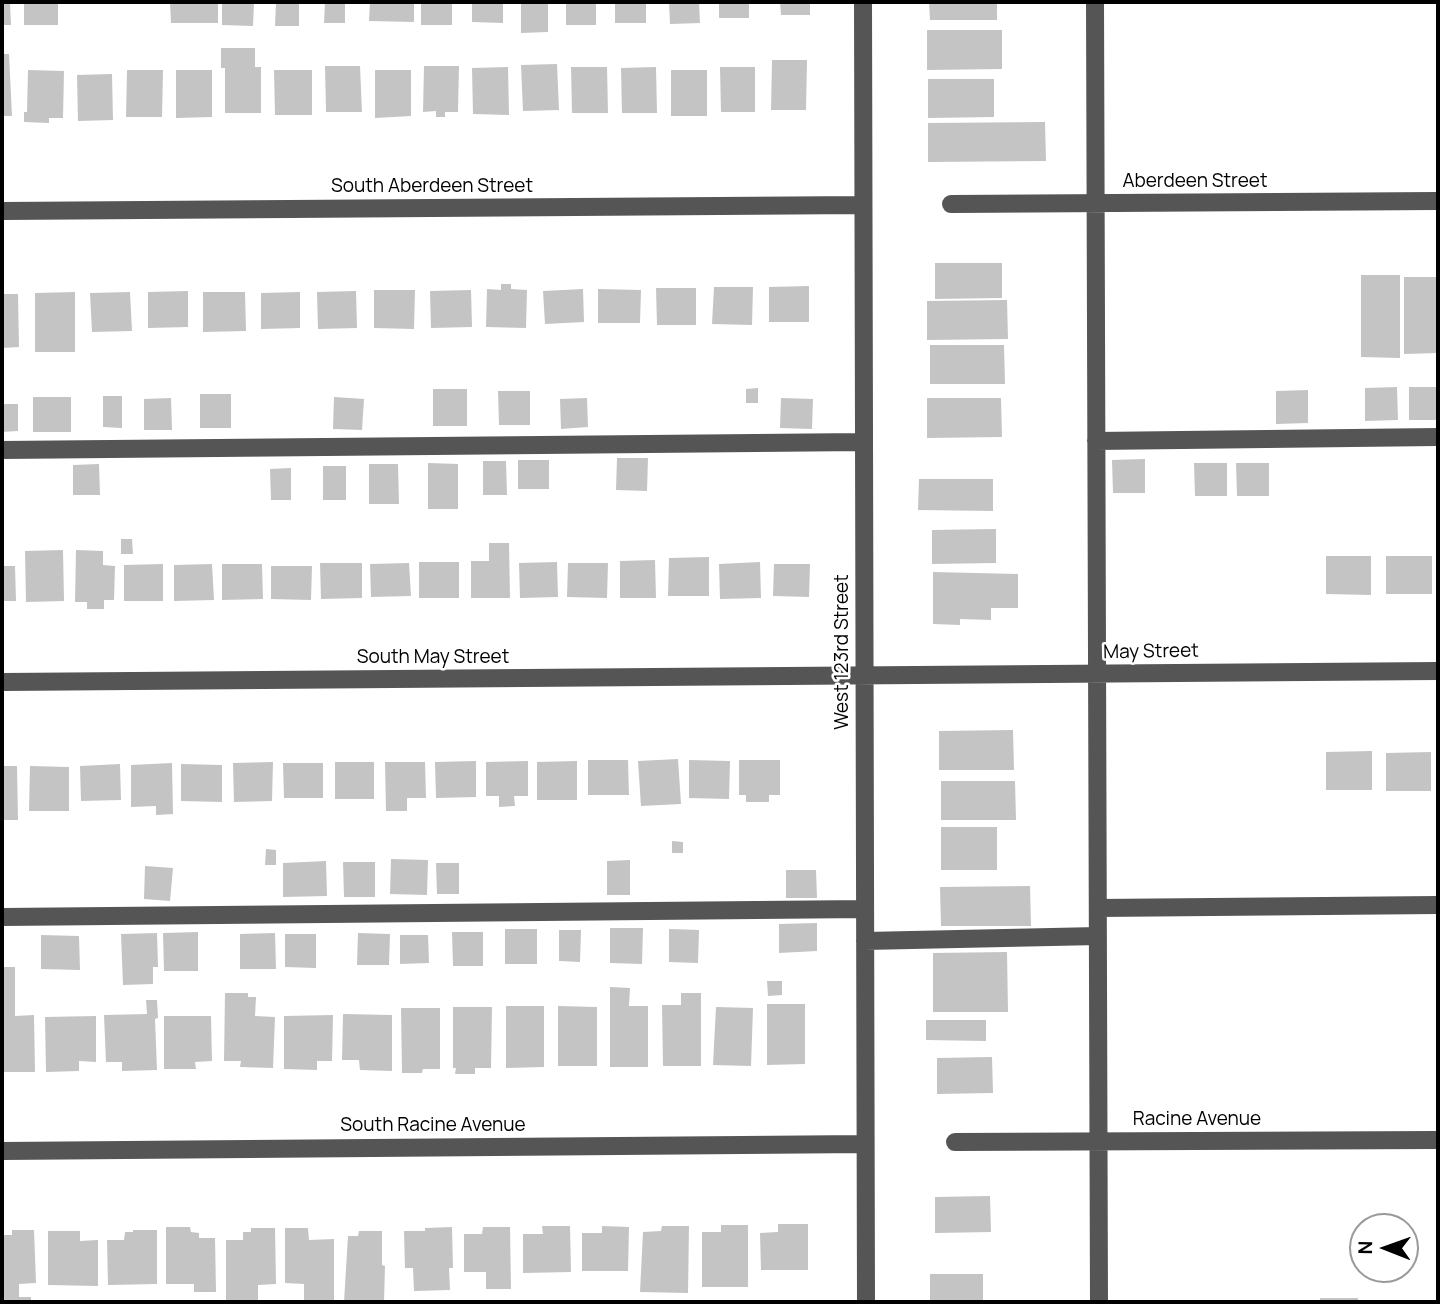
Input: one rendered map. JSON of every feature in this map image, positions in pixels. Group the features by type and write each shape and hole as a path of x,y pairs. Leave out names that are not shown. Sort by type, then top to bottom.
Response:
{"street":[{"name":"West 123rd Street","path":"863,2 866,1302"},
{"path":"1095,2 1099,1302"},
{"name":"Aberdeen Street","path":"951,204 1438,201"},
{"name":"South Aberdeen Street","path":"2,211 862,205"},
{"path":"1096,441 1438,437"},
{"path":"2,450 863,442"},
{"name":"May Street","path":"864,676 1438,671"},
{"name":"South May Street","path":"2,682 864,676"},
{"path":"1098,908 1438,905"},
{"path":"2,917 865,909"},
{"path":"865,941 1098,936"},
{"name":"Racine Avenue","path":"955,1142 1438,1140"},
{"name":"South Racine Avenue","path":"2,1151 865,1144"}],"building":[{"path":"2,2 10,2 11,25 2,25"},
{"path":"24,2 58,2 58,25 24,25"},
{"path":"170,2 218,2 218,23 171,23"},
{"path":"222,2 254,2 253,26 222,25"},
{"path":"276,2 299,2 299,26 275,26"},
{"path":"325,2 345,2 345,23 324,23"},
{"path":"370,2 414,2 414,22 369,21"},
{"path":"421,2 452,2 452,25 421,25"},
{"path":"472,2 503,2 503,23 472,22"},
{"path":"521,2 548,2 548,32 521,33"},
{"path":"566,2 596,2 596,25 566,25"},
{"path":"615,2 646,2 646,23 615,23"},
{"path":"669,2 699,2 700,23 670,24"},
{"path":"719,2 749,2 749,18 719,18"},
{"path":"780,2 810,2 810,15 781,15"},
{"path":"929,2 997,2 997,20 930,20"},
{"path":"927,30 1002,30 1002,69 927,70"},
{"path":"221,48 255,48 255,67 261,67 261,113 225,113 225,68 221,68"},
{"path":"2,54 9,54 12,116 2,116"},
{"path":"772,60 807,60 806,110 771,110"},
{"path":"557,64 559,110 523,111 521,65"},
{"path":"325,66 360,66 362,112 326,112"},
{"path":"424,66 459,66 458,112 445,112 445,117 436,117 436,111 423,112"},
{"path":"508,67 509,115 473,114 472,68"},
{"path":"571,67 607,67 608,113 572,113"},
{"path":"656,67 657,113 622,113 621,68"},
{"path":"720,67 755,67 755,112 721,112"},
{"path":"28,70 64,71 63,118 49,118 49,123 24,122 24,112 27,112"},
{"path":"127,70 163,70 162,117 126,117"},
{"path":"176,70 212,70 212,117 176,118"},
{"path":"274,70 312,70 312,115 275,115"},
{"path":"375,70 411,70 411,116 375,118"},
{"path":"671,70 707,70 707,116 671,116"},
{"path":"112,74 113,120 78,121 77,75"},
{"path":"928,79 994,79 994,117 928,118"},
{"path":"1045,122 1046,161 928,162 928,123"},
{"path":"935,263 1002,263 1002,298 935,299"},
{"path":"1361,275 1400,275 1400,358 1361,357"},
{"path":"1404,277 1438,277 1438,353 1404,354"},
{"path":"501,284 511,284 511,289 527,290 526,328 486,327 487,289 501,290"},
{"path":"809,286 809,322 769,322 769,287"},
{"path":"714,287 753,287 752,325 712,324"},
{"path":"656,288 696,288 696,325 657,325"},
{"path":"583,289 584,322 545,324 543,291"},
{"path":"598,289 641,290 640,323 598,323"},
{"path":"374,290 415,290 414,329 374,328"},
{"path":"471,290 472,327 431,328 430,291"},
{"path":"188,291 188,327 148,328 148,292"},
{"path":"356,291 357,328 318,329 317,292"},
{"path":"75,292 75,352 35,352 35,293"},
{"path":"130,292 132,331 92,332 90,293"},
{"path":"203,292 245,292 246,331 203,332"},
{"path":"300,292 300,328 261,329 261,293"},
{"path":"2,294 18,294 19,347 2,348"},
{"path":"1007,300 1008,339 927,340 927,301"},
{"path":"930,345 1004,345 1005,384 930,384"},
{"path":"1397,387 1398,420 1365,421 1365,388"},
{"path":"1409,387 1438,387 1438,420 1409,420"},
{"path":"758,388 758,403 746,403 746,389"},
{"path":"433,389 467,389 467,426 433,426"},
{"path":"1308,390 1308,423 1276,424 1276,391"},
{"path":"498,391 530,391 530,425 499,425"},
{"path":"200,394 231,394 231,428 200,428"},
{"path":"103,396 122,396 122,428 103,427"},
{"path":"33,397 71,397 71,432 33,432"},
{"path":"334,397 364,399 362,430 333,429"},
{"path":"171,398 172,430 144,430 144,399"},
{"path":"587,398 588,427 561,429 560,399"},
{"path":"781,398 813,399 812,429 780,428"},
{"path":"927,398 1001,398 1002,437 927,438"},
{"path":"2,404 18,404 18,431 2,432"},
{"path":"617,458 648,458 647,491 616,490"},
{"path":"1145,459 1145,493 1113,493 1112,460"},
{"path":"518,460 549,460 549,489 518,489"},
{"path":"483,461 506,461 507,495 483,495"},
{"path":"428,463 458,464 458,509 428,509"},
{"path":"1194,463 1227,463 1227,496 1195,496"},
{"path":"1236,463 1269,463 1269,496 1237,496"},
{"path":"99,464 100,495 73,495 73,465"},
{"path":"369,464 398,464 399,504 369,504"},
{"path":"323,466 346,466 346,500 323,500"},
{"path":"291,468 291,500 271,500 270,469"},
{"path":"919,479 993,479 993,511 918,510"},
{"path":"996,529 996,563 932,564 932,530"},
{"path":"121,539 132,539 133,554 121,554"},
{"path":"489,543 509,543 510,598 471,598 471,561 489,561"},
{"path":"63,550 64,601 26,602 25,551"},
{"path":"76,550 103,551 103,565 115,566 114,600 104,600 104,609 87,609 87,602 75,602"},
{"path":"1326,556 1371,556 1371,595 1326,594"},
{"path":"1386,556 1432,556 1432,594 1386,594"},
{"path":"709,557 709,596 668,596 669,558"},
{"path":"655,560 656,598 620,598 620,561"},
{"path":"419,562 459,562 459,598 419,598"},
{"path":"557,562 558,597 520,598 519,563"},
{"path":"760,562 761,598 720,599 719,564"},
{"path":"320,563 362,563 362,598 321,599"},
{"path":"409,563 411,596 371,597 370,564"},
{"path":"568,563 608,563 607,598 567,597"},
{"path":"163,564 163,601 124,601 124,565"},
{"path":"212,564 214,600 174,601 174,565"},
{"path":"222,564 262,564 263,599 222,600"},
{"path":"774,564 810,564 809,597 773,596"},
{"path":"2,566 15,566 16,601 2,601"},
{"path":"271,566 312,566 311,600 271,599"},
{"path":"933,572 1018,574 1018,608 991,608 991,620 960,619 960,625 933,624"},
{"path":"1013,730 1014,770 939,770 939,731"},
{"path":"1372,751 1372,790 1326,790 1326,752"},
{"path":"1431,752 1431,791 1386,791 1386,753"},
{"path":"678,759 681,804 641,806 638,761"},
{"path":"588,760 628,760 629,795 588,795"},
{"path":"689,760 730,761 729,799 689,798"},
{"path":"739,760 780,760 780,795 769,795 769,802 746,802 746,795 739,795"},
{"path":"476,761 476,797 436,798 435,762"},
{"path":"528,761 528,796 514,796 515,806 499,807 499,796 486,796 486,762"},
{"path":"577,761 577,800 537,800 537,762"},
{"path":"273,762 272,801 234,802 233,763"},
{"path":"335,762 374,762 374,799 335,799"},
{"path":"385,762 425,762 426,798 407,798 407,811 386,811"},
{"path":"172,763 173,814 156,815 156,806 131,807 131,765"},
{"path":"283,763 323,763 323,798 284,798"},
{"path":"120,764 121,800 81,801 80,766"},
{"path":"181,764 222,765 222,802 181,801"},
{"path":"2,766 17,766 18,820 2,820"},
{"path":"30,766 69,767 69,811 29,811"},
{"path":"941,781 1015,781 1016,820 941,820"},
{"path":"941,827 997,827 997,870 941,870"},
{"path":"672,841 683,842 683,853 672,853"},
{"path":"266,849 276,850 276,865 265,865"},
{"path":"391,859 428,860 427,895 390,894"},
{"path":"630,860 630,895 607,895 607,861"},
{"path":"326,861 327,896 283,897 283,863"},
{"path":"343,862 375,862 375,897 344,897"},
{"path":"436,863 459,863 459,894 437,894"},
{"path":"145,866 173,868 170,901 144,899"},
{"path":"786,870 816,870 817,898 786,898"},
{"path":"1030,886 1031,926 941,926 940,887"},
{"path":"817,923 817,951 779,953 779,924"},
{"path":"610,928 643,928 642,964 610,963"},
{"path":"505,929 537,929 537,964 505,964"},
{"path":"669,929 699,930 698,963 669,962"},
{"path":"559,930 581,930 580,962 559,961"},
{"path":"198,932 198,971 164,971 163,933"},
{"path":"452,932 483,932 483,966 453,966"},
{"path":"157,933 158,967 153,967 153,984 123,985 121,934"},
{"path":"275,933 276,969 240,969 240,934"},
{"path":"358,933 390,934 389,965 357,965"},
{"path":"285,934 316,934 316,968 285,967"},
{"path":"41,935 79,936 80,970 41,969"},
{"path":"400,935 428,935 429,963 400,964"},
{"path":"1007,952 1008,1012 933,1012 933,953"},
{"path":"2,967 15,967 15,1016 34,1015 35,1072 2,1072"},
{"path":"767,981 782,981 782,995 768,996"},
{"path":"610,987 630,988 629,1006 648,1006 648,1067 610,1067"},
{"path":"225,993 248,993 248,997 256,997 255,1016 275,1017 273,1068 240,1067 241,1061 224,1061"},
{"path":"681,993 701,993 701,1066 663,1066 662,1005 681,1005"},
{"path":"146,1000 157,1000 157,1070 122,1071 122,1062 106,1062 104,1015 147,1014"},
{"path":"767,1004 805,1004 805,1064 767,1065"},
{"path":"506,1006 544,1006 544,1067 506,1068"},
{"path":"558,1006 597,1007 597,1066 558,1066"},
{"path":"453,1007 492,1007 491,1068 475,1068 475,1074 455,1074"},
{"path":"716,1007 753,1008 751,1066 713,1065"},
{"path":"401,1008 440,1008 440,1069 402,1073"},
{"path":"343,1014 392,1015 392,1071 360,1070 359,1060 342,1060"},
{"path":"333,1015 332,1061 317,1061 317,1070 284,1069 284,1016"},
{"path":"96,1016 96,1062 79,1061 79,1071 46,1072 45,1017"},
{"path":"164,1016 211,1016 212,1061 195,1062 196,1069 164,1069"},
{"path":"926,1020 986,1020 986,1041 926,1040"},
{"path":"992,1057 993,1093 937,1094 937,1058"},
{"path":"990,1196 991,1232 935,1233 935,1197"},
{"path":"778,1224 808,1224 808,1270 761,1270 760,1233 778,1232"},
{"path":"721,1225 748,1225 748,1287 702,1287 702,1232 721,1232"},
{"path":"542,1226 570,1226 571,1272 523,1273 523,1234 543,1234"},
{"path":"602,1226 629,1227 628,1271 582,1271 582,1233 602,1233"},
{"path":"662,1226 689,1226 688,1293 640,1292 643,1232 661,1231"},
{"path":"166,1227 190,1227 191,1232 199,1233 199,1238 215,1238 216,1292 194,1292 194,1284 166,1284"},
{"path":"452,1227 453,1268 449,1268 450,1290 414,1291 413,1268 405,1268 404,1231"},
{"path":"483,1227 510,1227 511,1289 486,1289 486,1272 464,1272 464,1234 482,1234"},
{"path":"251,1228 275,1228 276,1284 258,1285 258,1302 226,1302 226,1240 243,1240 243,1232 251,1232"},
{"path":"285,1228 308,1228 309,1240 334,1239 334,1302 304,1302 304,1284 285,1283"},
{"path":"12,1230 34,1230 36,1283 19,1284 19,1297 31,1297 31,1302 2,1302 2,1235 12,1235"},
{"path":"157,1230 157,1284 108,1285 107,1240 124,1240 125,1232"},
{"path":"48,1231 80,1231 80,1241 98,1240 98,1286 48,1285"},
{"path":"359,1231 382,1231 384,1302 344,1302 348,1236 358,1236"},
{"path":"930,1274 983,1274 983,1302 930,1302"},
{"path":"1320,1298 1358,1298 1358,1302 1320,1302"}]}
